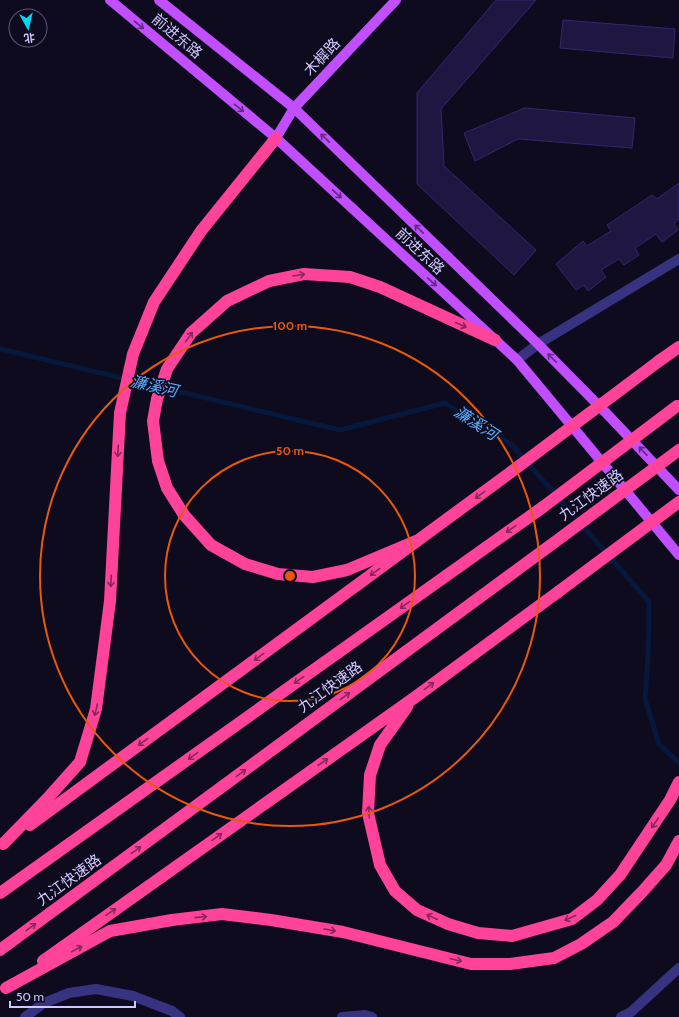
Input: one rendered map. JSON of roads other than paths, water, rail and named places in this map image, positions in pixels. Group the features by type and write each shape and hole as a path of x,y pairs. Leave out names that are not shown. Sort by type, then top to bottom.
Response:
{"highway":[{"path":"2,846 80,762 96,709 110,601 120,412 133,354 154,302 201,230 276,138"},
{"path":"416,541 347,570 313,577 278,574 245,564 212,545 184,515 167,488 158,461 153,421 157,399 167,369 192,333 227,301 269,281 304,274 350,277 380,287 495,340"},
{"path":"2,846 679,347"},
{"name":"九江快速路","path":"0,894 543,507 678,405"},
{"name":"九江快速路","path":"0,950 679,450"},
{"path":"3,990 414,698 679,502"},
{"path":"414,698 380,744 370,775 368,813 380,865 395,891 417,910 448,924 478,933 512,936 572,919 597,900 620,875 670,800 677,786"},
{"path":"666,865 679,841"},
{"path":"3,990 110,931 172,920 222,914 272,920 342,932 471,964 510,964 554,958 581,944 613,922 679,852"}],"main road":[{"name":"前进东路","path":"110,0 276,138 517,360 679,555"},
{"name":"前进东路","path":"158,0 294,108 538,344 679,490"},
{"name":"木樨路","path":"276,138 294,108 396,0"}],"street":[{"path":"517,360 538,344 679,258"},
{"path":"621,1017 630,1012 679,968"},
{"path":"26,1017 44,1003 69,993 96,989 134,996 172,1011 180,1017"},
{"path":"342,1017 365,1015 372,1017"}],"waterway":[{"name":"濂溪河","path":"0,349 340,430 445,403 512,445 649,602 648,656 645,699 659,744 679,763"}]}
